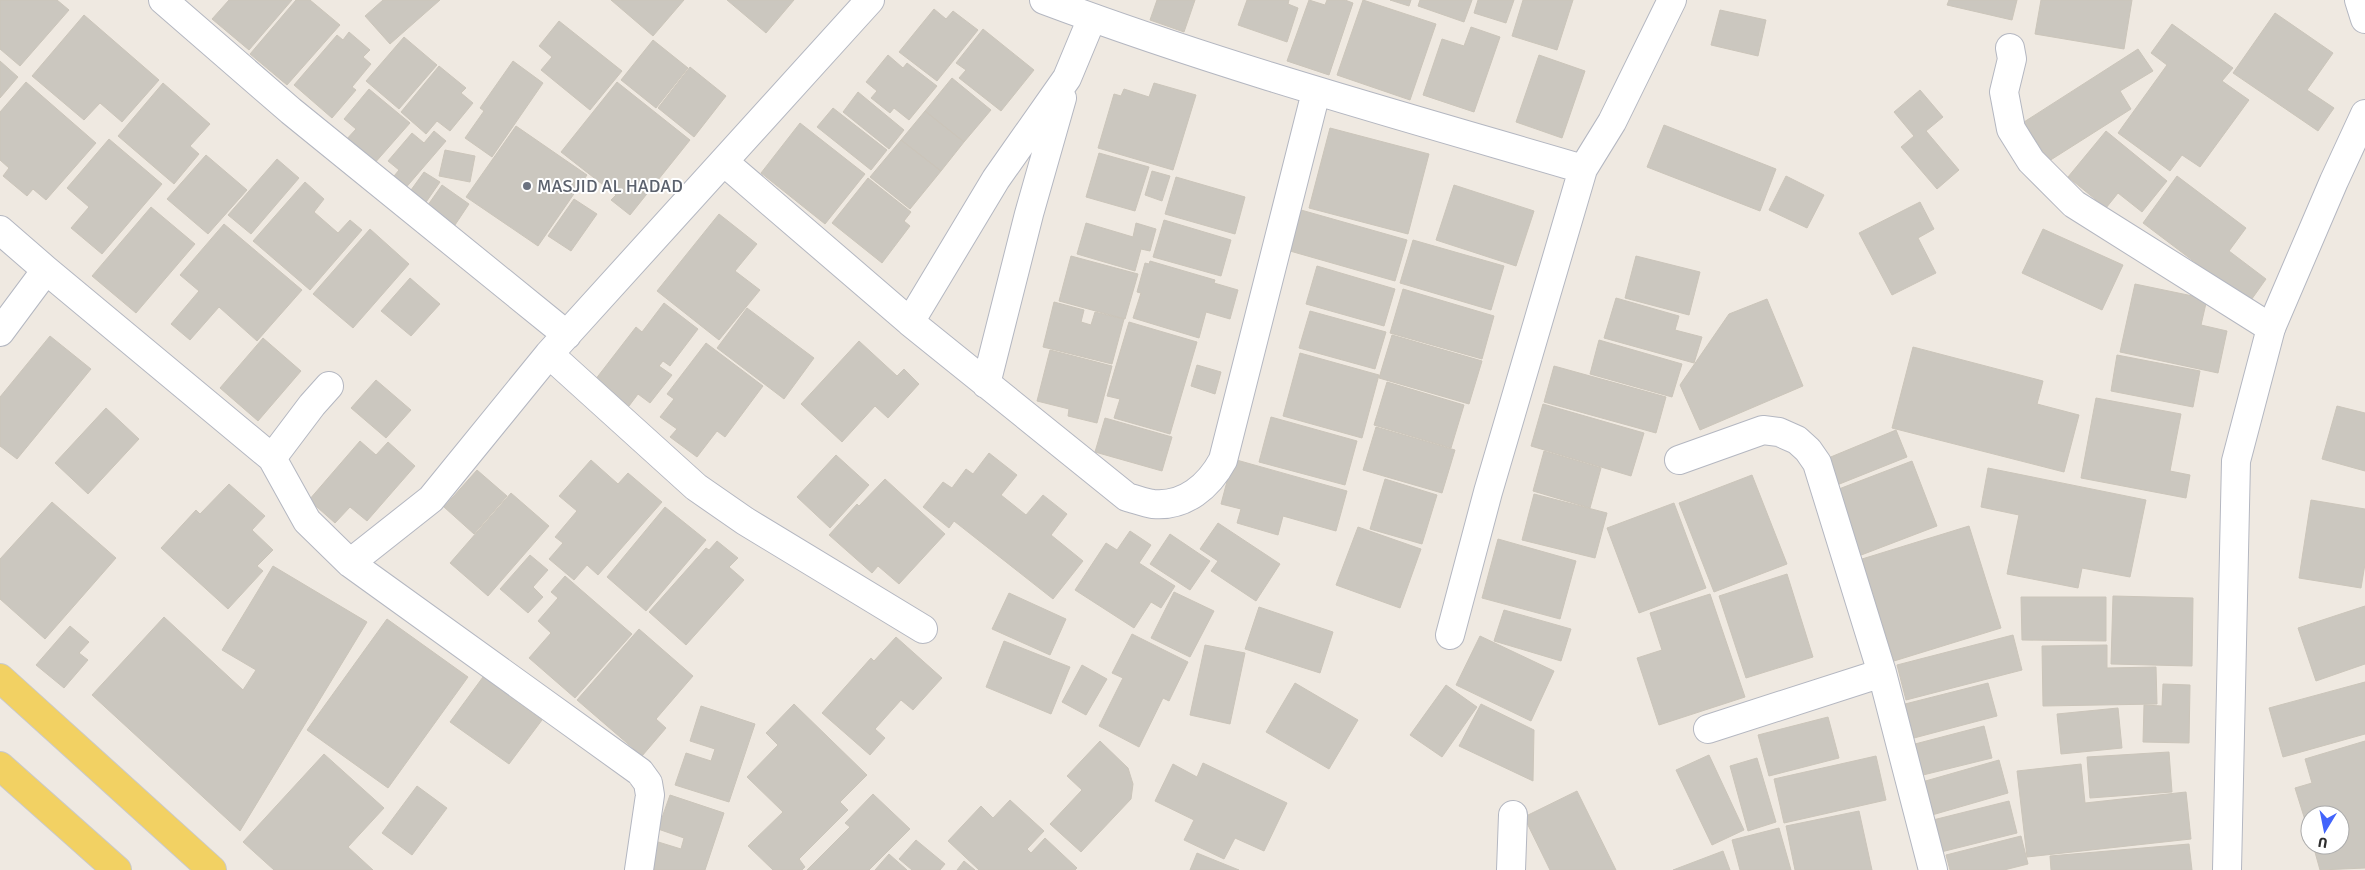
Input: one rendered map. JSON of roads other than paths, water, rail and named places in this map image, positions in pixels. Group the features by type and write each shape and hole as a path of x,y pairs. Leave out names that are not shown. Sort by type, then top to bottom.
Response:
{"main road":[{"path":"0,678 212,870"},
{"path":"0,766 116,870"}],"street":[{"path":"163,0 558,344 696,486 745,521 923,629"},
{"path":"350,562 431,499 558,344 870,0"},
{"path":"1044,0 1092,18 1316,92 1583,168"},
{"path":"1450,635 1488,492 1583,168 1612,122 1672,0"},
{"path":"2359,0 2365,19"},
{"path":"986,384 1029,214 1067,78 1092,18"},
{"path":"2010,48 2012,59 2004,92 2011,129 2031,161 2074,204 2271,328"},
{"path":"910,322 996,179 1067,78"},
{"path":"724,162 910,322 1127,497 1154,504 1179,501 1199,491 1214,477 1223,460 1316,92"},
{"path":"2227,870 2236,461 2271,328 2365,114"},
{"path":"0,230 272,458 308,521 350,562 640,772 648,783 650,795 639,870"},
{"path":"0,332 46,270"},
{"path":"272,458 312,405 330,386"},
{"path":"1679,460 1763,430 1779,432 1797,440 1808,450 1817,463 1882,673 1933,870"},
{"path":"1708,729 1882,673"},
{"path":"1511,870 1513,816"}],"place":[{"name":"MASJID AL HADAD","path":"527,186"}]}
